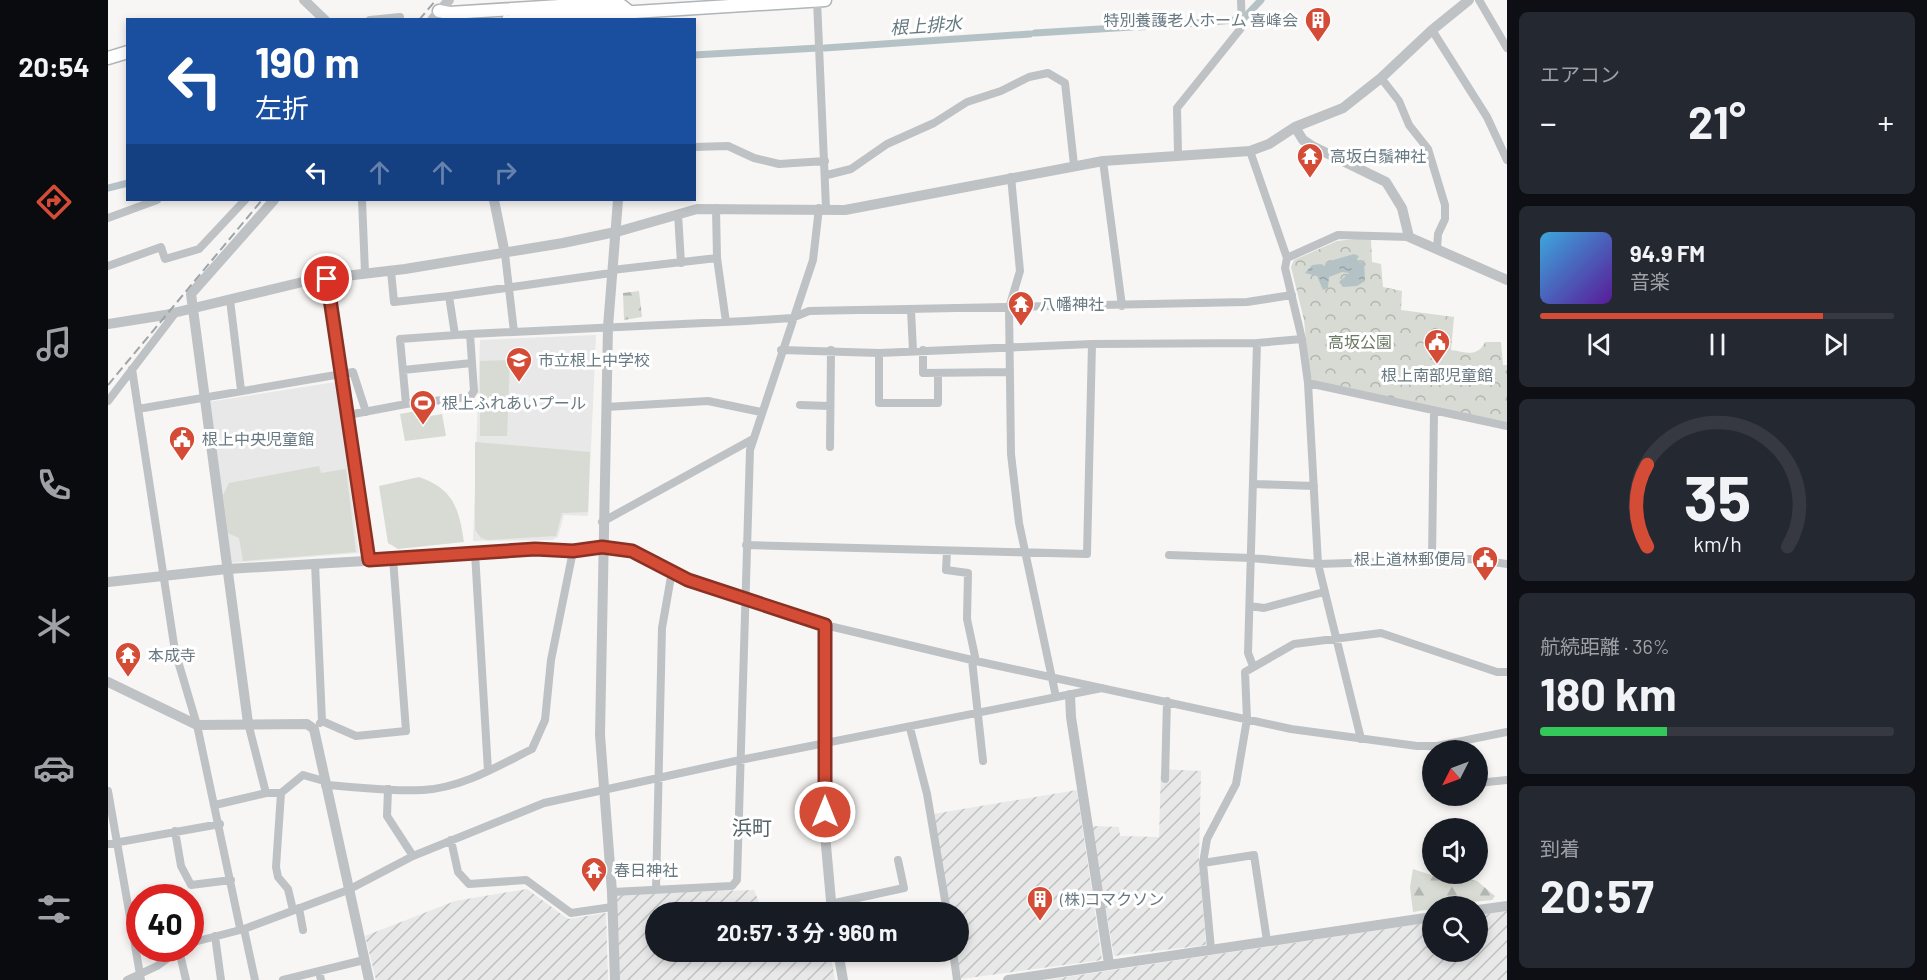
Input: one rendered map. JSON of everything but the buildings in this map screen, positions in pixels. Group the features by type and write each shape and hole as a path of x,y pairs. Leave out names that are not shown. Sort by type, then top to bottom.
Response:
{"main road":[{"path":"577,18 632,17 825,0"},
{"path":"435,15 618,3 632,17"},
{"path":"108,58 126,53"}],"street":[{"path":"304,0 323,18"},
{"path":"435,15 449,0"},
{"path":"612,892 732,886 737,880 750,450 781,350 813,260 823,208 827,175 817,0"},
{"path":"1178,154 1177,108 1242,27 1241,0"},
{"path":"108,322 192,309 365,272 505,254 615,232 678,214 716,208 845,210 1074,165 1178,154 1250,151 1269,144 1295,127 1343,108 1382,78 1432,30 1469,0"},
{"path":"1479,0 1507,48"},
{"path":"1432,30 1487,117 1507,160"},
{"path":"827,175 851,169 887,144 934,123 967,102 1001,91 1029,77 1047,73 1065,82 1074,165"},
{"path":"1382,78 1399,101 1409,125 1428,149 1445,205 1445,219 1438,234 1437,249"},
{"path":"1295,127 1303,140 1312,146 1386,183 1394,191 1402,208 1409,237"},
{"path":"696,147 728,146 754,158 779,164 825,161"},
{"path":"1250,151 1287,258 1286,268 1302,339 1308,383 1318,564 1361,739"},
{"path":"1103,161 1122,306"},
{"path":"1011,177 1020,271 1010,308 1011,454 1026,554 1056,697"},
{"path":"108,218 154,201"},
{"path":"108,266 161,247 165,259 199,249 244,201"},
{"path":"266,793 248,723 203,398 191,294 273,201"},
{"path":"362,201 365,272"},
{"path":"495,201 505,254 514,332"},
{"path":"615,980 612,892 600,735 602,522 608,327 618,201"},
{"path":"716,208 717,258 726,322"},
{"path":"678,214 681,263"},
{"path":"1287,258 1338,235 1409,237 1507,280"},
{"path":"391,270 394,302 717,258"},
{"path":"327,279 369,560"},
{"path":"406,404 400,339 792,318 809,311 1247,302 1292,295"},
{"path":"448,296 455,335"},
{"path":"230,300 241,390"},
{"path":"911,310 924,373 1010,372"},
{"path":"108,401 176,312"},
{"path":"348,415 406,404 470,397 474,390 470,334"},
{"path":"781,350 879,352 1011,349 1092,344 1257,343 1302,339"},
{"path":"1253,666 1248,653 1257,343"},
{"path":"746,545 1087,554 1092,344"},
{"path":"830,447 831,350"},
{"path":"879,352 879,403 938,403 938,373"},
{"path":"403,370 472,363"},
{"path":"132,369 175,651 197,725 255,980"},
{"path":"138,409 353,372 366,412"},
{"path":"1308,383 1507,426"},
{"path":"606,407 708,401 761,412"},
{"path":"800,405 831,406"},
{"path":"1432,560 1434,411"},
{"path":"602,522 753,439"},
{"path":"1254,484 1314,486"},
{"path":"108,582 227,569 535,549 573,551 602,547 632,551 688,580 825,625 974,661 1167,700 1315,734 1422,746"},
{"path":"215,805 266,793 281,794 303,775 325,783 388,789 424,790 445,787 488,771 532,749 545,720 551,660 573,551"},
{"path":"947,551 946,570 968,573 967,619 974,661 983,761"},
{"path":"475,553 488,771"},
{"path":"1169,555 1251,558 1318,564 1474,559 1507,564"},
{"path":"108,682 197,725 307,724 319,725 356,736 406,731 393,558"},
{"path":"315,563 319,725 325,783 369,980"},
{"path":"656,890 662,628 672,571"},
{"path":"1250,606 1264,608 1324,592"},
{"path":"825,625 825,834 831,902"},
{"path":"1211,949 1203,862 1207,839 1236,784 1247,719 1244,676 1253,666 1294,644 1381,633 1497,672 1507,672"},
{"path":"204,939 242,929 348,890 413,856 544,804 740,760 1102,688"},
{"path":"1070,695 1071,717 1109,964"},
{"path":"1165,779 1167,700"},
{"path":"910,728 927,794 945,902"},
{"path":"1472,740 1507,732"},
{"path":"1488,782 1507,780"},
{"path":"388,789 387,816 413,856"},
{"path":"108,792 112,843 141,978"},
{"path":"281,794 276,867 278,877 288,889 303,930"},
{"path":"112,843 220,824"},
{"path":"175,831 181,866 191,885 231,880"},
{"path":"451,840 458,872 469,885 526,880 571,913 612,907"},
{"path":"1203,862 1254,855 1267,941"},
{"path":"853,902 904,888 898,860"},
{"path":"1488,909 1507,906"},
{"path":"1008,980 1422,918"},
{"path":"215,936 221,980"},
{"path":"283,980 320,975 364,960"},
{"path":"127,980 141,978 163,962"},
{"path":"183,962 186,980"},
{"path":"840,962 843,980"},
{"path":"955,962 957,980"}],"shaded area":[{"path":"596,335 588,516 564,515 558,537 552,540 473,541 480,340"},
{"path":"336,382 359,553 230,563 208,402"},
{"path":"1161,769 1201,771 1199,858 1206,945 1114,956 1091,826 1119,827 1120,836 1159,837"},
{"path":"1077,790 1102,960 961,979 958,962 969,962 969,902 948,902 933,814"},
{"path":"527,889 568,919 606,913 608,980 376,980 365,936 455,901"},
{"path":"754,890 759,902 645,902 645,962 832,962 835,980 618,980 613,900 618,894"},
{"path":"1507,911 1507,980 1047,980 1422,924 1422,962 1488,962 1488,914"}],"green space":[{"name":"高坂公園","path":"1371,239 1372,262 1381,264 1383,287 1402,291 1401,310 1454,317 1451,350 1471,353 1482,347 1485,342 1501,342 1503,365 1507,365 1507,423 1316,383 1310,377 1304,320 1291,267 1294,260 1337,241"},
{"path":"639,291 642,317 624,320 623,293"},
{"path":"510,360 507,436 480,436 480,361"},
{"name":"根上ふれあいプール","path":"422,410 424,417 442,414 446,436 405,441 400,414"},
{"path":"475,442 590,452 588,512 562,513 556,536 488,540 481,538 475,530"},
{"path":"319,466 321,473 346,469 356,552 243,561 239,538 228,533 223,495 229,483"},
{"path":"419,477 440,488 453,502 460,520 464,542 398,549 388,543 379,486"},
{"path":"1413,869 1422,872 1422,884 1481,884 1495,896 1488,900 1488,896 1422,896 1422,911 1413,912 1410,887"}],"water":[{"path":"1354,254 1359,256 1357,259 1360,263 1364,260 1365,281 1357,286 1343,287 1339,282 1349,273 1342,272 1329,277 1328,288 1323,290 1317,276 1305,273 1312,265 1325,266 1330,261"}],"waterway":[{"name":"根上排水","path":"1245,17 1261,0"},
{"name":"根上排水","path":"1139,27 1237,20"},
{"name":"根上排水","path":"1035,33 1132,27"},
{"name":"根上排水","path":"825,48 1030,34"},
{"name":"根上排水","path":"696,55 818,48"},
{"name":"根上排水","path":"108,188 126,184"}],"railway":[{"path":"421,18 436,0"},
{"path":"108,385 261,201"}],"place":[{"name":"特別養護老人ホーム 喜峰会","path":"1318,43"},
{"name":"高坂白鬚神社","path":"1310,179"},
{"name":"八幡神社","path":"1021,327"},
{"name":"根上南部児童館","path":"1437,365"},
{"name":"市立根上中学校","path":"519,383"},
{"name":"根上ふれあいプール","path":"423,426"},
{"name":"根上中央児童館","path":"182,462"},
{"name":"根上道林郵便局","path":"1485,582"},
{"name":"本成寺","path":"128,678"},
{"name":"春日神社","path":"594,893"},
{"name":"(株)コマクソン","path":"1040,922"}],"district":[{"name":"浜町","path":"752,828"}],"route":[{"path":"327,279 369,560 535,549 573,551 602,547 632,551 688,580 825,625 825,812"}]}
